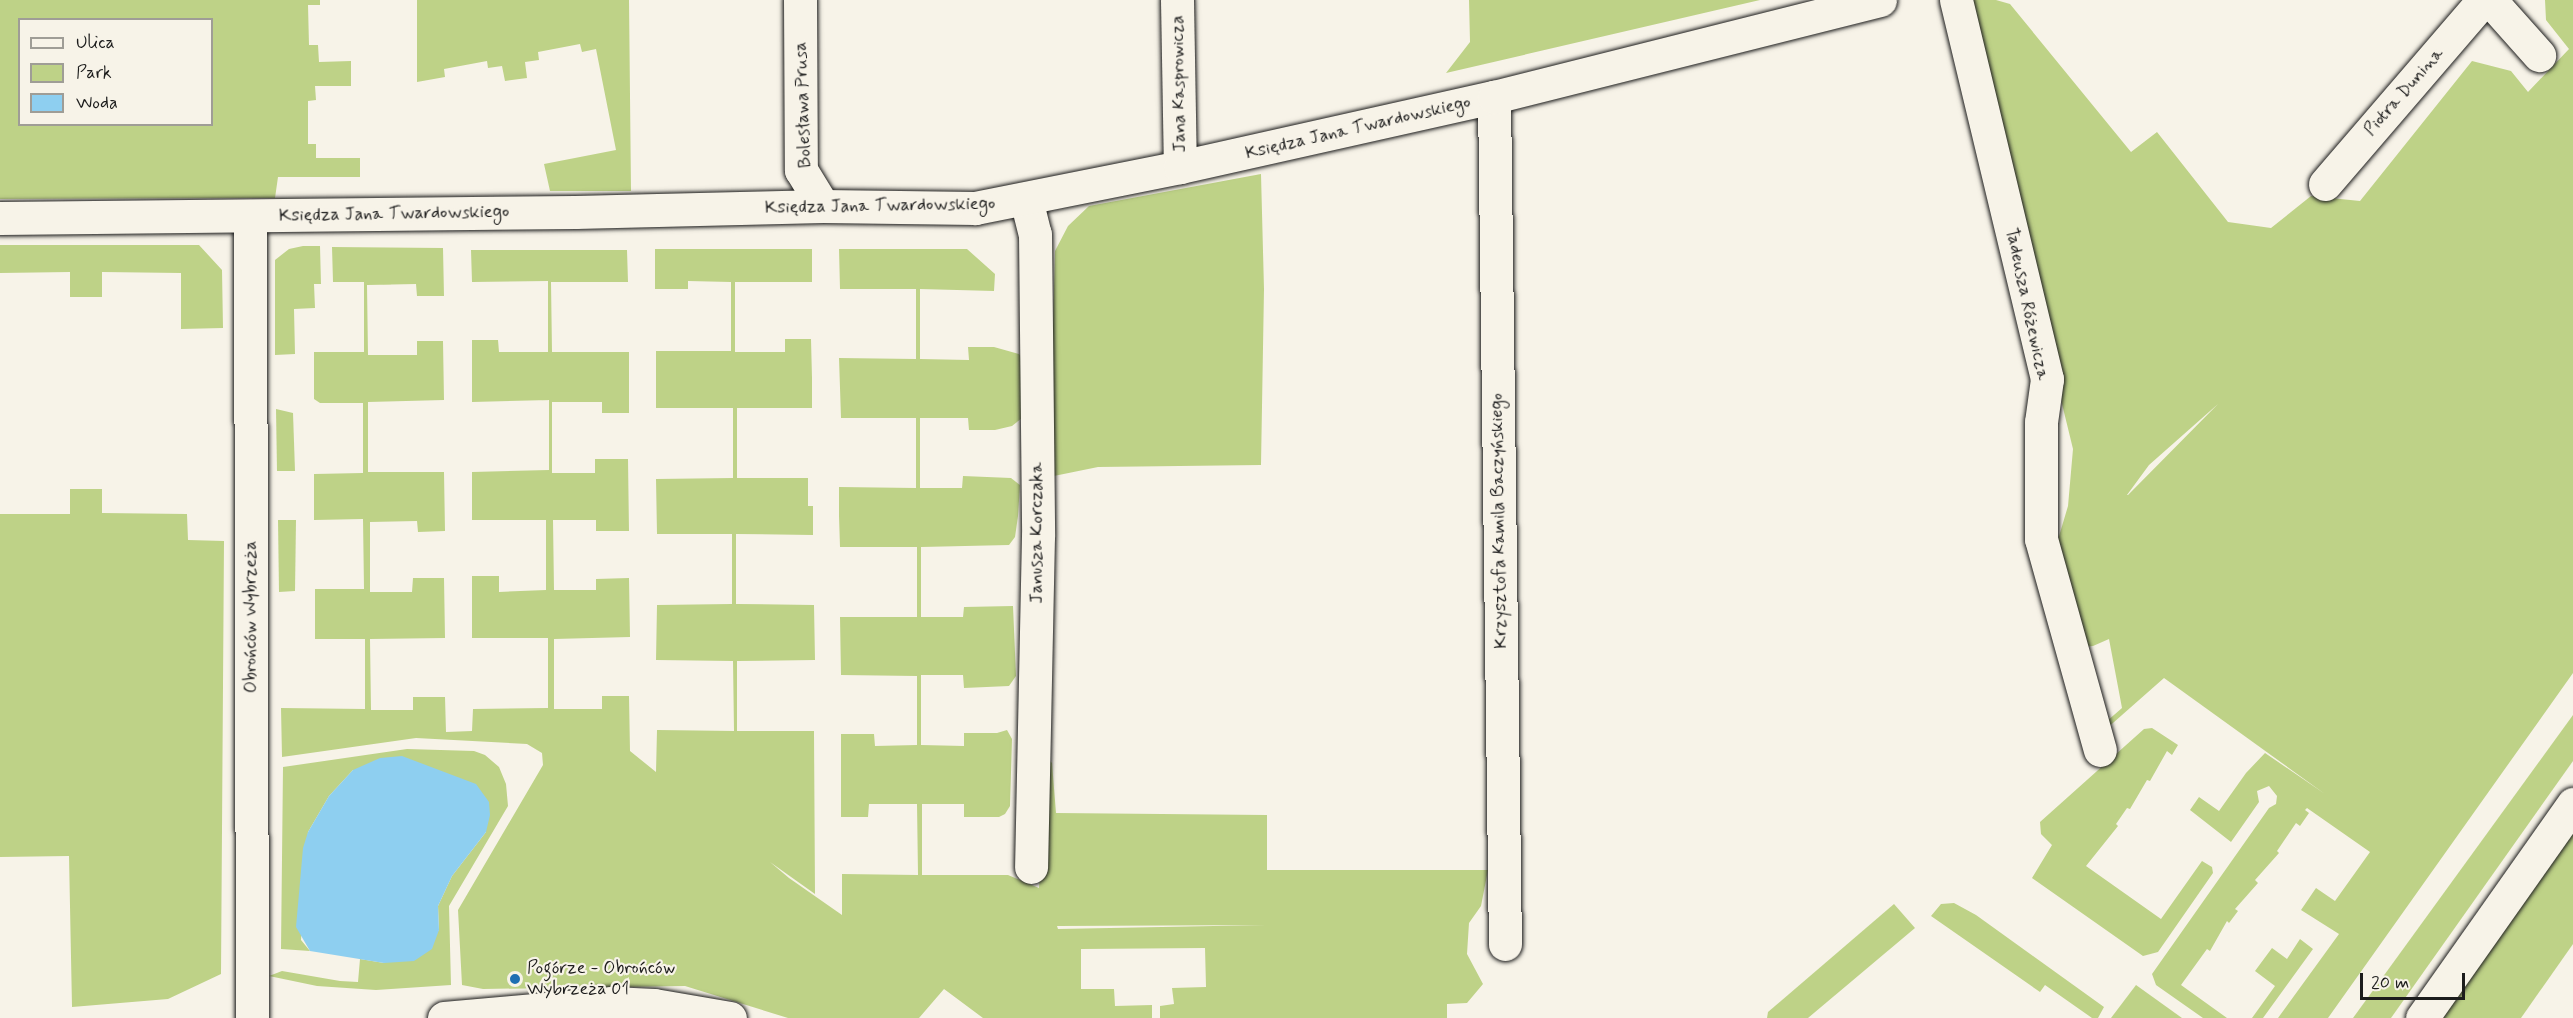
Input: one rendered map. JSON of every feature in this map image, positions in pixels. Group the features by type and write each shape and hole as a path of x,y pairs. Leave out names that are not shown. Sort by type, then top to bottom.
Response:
{"street":[{"name":"Bolesława Prusa","path":"801,0 801,170 822,206"},
{"name":"Jana Kasprowicza","path":"1177,0 1180,167"},
{"name":"Księdza Jana Twardowskiego","path":"0,218 822,206 975,208 1180,167 1494,97 1880,0"},
{"name":"Tadeusza Różewicza","path":"1956,0 2047,379 2041,422 2041,539 2100,750"},
{"name":"Piotra Dunina","path":"2325,184 2483,0"},
{"path":"2490,0 2539,55"},
{"name":"Krzysztofa Kamila Baczyńskiego","path":"1494,97 1505,944"},
{"name":"Janusza Korczaka","path":"1026,199 1035,234 1038,536 1031,867"},
{"name":"Obrońców Wybrzeża","path":"250,216 252,1018"},
{"path":"2422,1018 2573,804"},
{"path":"444,1018 611,1003 685,1008 730,1018"}],"green space":[{"path":"0,0 320,0 320,5 308,5 309,45 318,45 319,62 351,61 351,86 315,86 316,100 308,101 308,144 316,144 316,158 360,158 360,177 278,177 275,198 0,199"},
{"path":"417,0 629,0 631,191 550,191 544,164 616,150 596,49 582,52 580,44 538,52 539,60 525,62 527,78 505,81 502,66 488,68 487,61 444,69 445,77 417,82"},
{"path":"1469,0 1760,0 1446,73 1470,42"},
{"path":"1972,0 1996,0 2010,4 2131,152 2157,132 2228,222 2271,228 2311,196 2360,201 2472,61 2511,71 2528,92 2569,49 2546,20 2545,0 2573,0 2573,673 2328,1018 2278,1018 2339,934 2301,910 2316,888 2335,901 2370,852 2307,808 2305,810 2309,813 2300,826 2296,823 2277,851 2279,853 2255,880 2258,883 2235,909 2238,911 2229,923 2227,921 2210,951 2207,949 2181,985 2227,1018 2203,1018 2156,985 2152,974 2269,808 2276,804 2277,796 2269,786 2257,791 2259,802 2231,842 2190,810 2199,797 2219,811 2246,773 2265,753 2325,794 2164,678 2105,730 2099,728 2122,708 2109,639 2093,646 2072,648 2057,543 2068,506 2073,449 1979,63","holes":["2218,404 2128,495 2149,465"]},
{"path":"1261,174 1264,289 1261,465 1098,467 1049,477 1055,251 1068,226 1089,206"},
{"path":"0,245 199,245 222,270 223,328 181,329 181,273 102,272 102,297 70,297 70,272 0,273"},
{"path":"320,246 321,284 314,284 315,308 294,309 295,354 275,355 275,260 289,249"},
{"path":"332,247 443,248 444,296 417,296 416,284 367,285 368,355 417,355 417,341 443,341 444,400 368,402 368,472 444,472 445,531 418,532 417,521 370,522 370,592 412,592 413,578 444,578 445,638 370,639 371,710 413,710 413,697 445,697 446,732 472,731 473,709 548,708 548,638 472,638 472,576 499,576 499,592 546,590 546,520 472,520 472,472 549,470 549,400 472,402 472,340 498,340 499,352 548,352 548,281 472,282 471,250 627,250 628,282 551,282 552,352 629,352 629,413 602,413 602,402 552,402 552,473 595,473 595,459 628,459 629,531 596,531 596,520 553,520 554,590 596,590 596,579 629,578 630,637 554,639 554,709 602,709 602,696 629,696 630,751 656,772 657,730 734,731 733,661 656,660 657,605 732,604 732,534 657,534 656,479 733,478 733,408 656,408 656,351 731,351 731,282 688,281 688,289 655,289 655,249 812,249 812,282 735,282 735,352 785,352 785,339 811,339 812,378 812,408 737,408 737,478 808,478 808,506 813,506 813,535 736,534 736,604 814,605 815,660 737,661 737,731 814,731 815,894 770,862 842,915 842,874 918,875 917,804 869,804 868,817 841,817 841,734 874,734 875,746 917,745 917,676 841,675 840,617 917,617 917,547 840,547 839,516 839,487 916,488 916,418 841,418 839,358 916,359 916,289 840,289 839,249 967,249 995,274 994,291 920,289 920,359 969,360 968,347 994,347 1019,354 1024,361 1022,418 1012,426 995,430 969,430 968,418 920,418 920,488 962,488 963,476 1011,478 1020,485 1018,516 1015,537 1009,545 921,547 921,617 963,617 964,607 1013,606 1016,676 1009,686 964,688 963,675 921,675 921,745 964,746 964,733 997,733 1007,730 1012,739 1010,806 1005,814 999,817 964,817 964,804 922,804 922,875 1008,875 1039,888 1044,817 1044,769 1050,761 1056,813 1267,815 1267,870 1488,870 1481,906 1469,923 1467,954 1483,984 1467,1003 1447,1004 1447,1018 1160,1018 1160,1006 1174,1004 1172,988 1206,987 1205,948 1081,949 1081,989 1114,989 1115,1006 1152,1005 1152,1018 983,1018 944,989 919,1018 788,1018 685,986 483,989 462,985 458,910 543,765 542,753 527,744 416,738 282,757 281,708 365,709 365,639 315,639 315,589 364,589 363,519 314,520 314,474 363,473 363,403 320,403 314,399 314,352 364,352 364,282 333,282","holes":["1266,925 1058,929 1057,926"]},
{"path":"276,409 293,413 295,471 277,471"},
{"path":"70,489 102,489 102,513 187,514 188,540 224,541 221,974 168,999 72,1007 69,856 0,857 0,514 70,514"},
{"path":"278,520 296,520 295,591 279,592"},
{"path":"2573,715 2573,761 2391,1018 2353,1018"},
{"path":"2152,728 2178,745 2172,755 2167,751 2150,781 2147,780 2130,809 2127,808 2116,824 2118,826 2086,866 2161,919 2202,861 2212,867 2213,873 2158,952 2143,956 2032,878 2052,845 2041,834 2040,822 2144,729"},
{"path":"407,749 474,751 485,755 499,767 506,784 508,806 449,906 451,985 376,990 317,986 269,976 282,971 358,982 360,959 384,963 439,930 438,906 452,876 486,832 353,770 329,796 308,832 301,940 310,951 281,949 283,767"},
{"path":"2573,829 2573,944 2521,1018 2441,1018"},
{"path":"1954,903 1976,915 2104,1007 2098,1018 2092,1018 2045,985 2040,992 1931,916 1941,904"},
{"path":"1894,904 1915,928 1808,1018 1767,1018 1768,1012"},
{"path":"2300,939 2313,949 2263,1018 2252,1018 2275,986 2255,971 2272,948 2287,959"},
{"path":"2136,985 2182,1018 2111,1018"}],"water":[{"path":"402,756 476,784 489,802 490,815 486,832 452,876 438,906 439,930 432,949 414,961 384,963 310,951 296,927 303,848 308,832 329,796 353,770 380,758"}],"place":[{"name":"Pogórze - Obrońców Wybrzeża 01","path":"515,979"}]}
